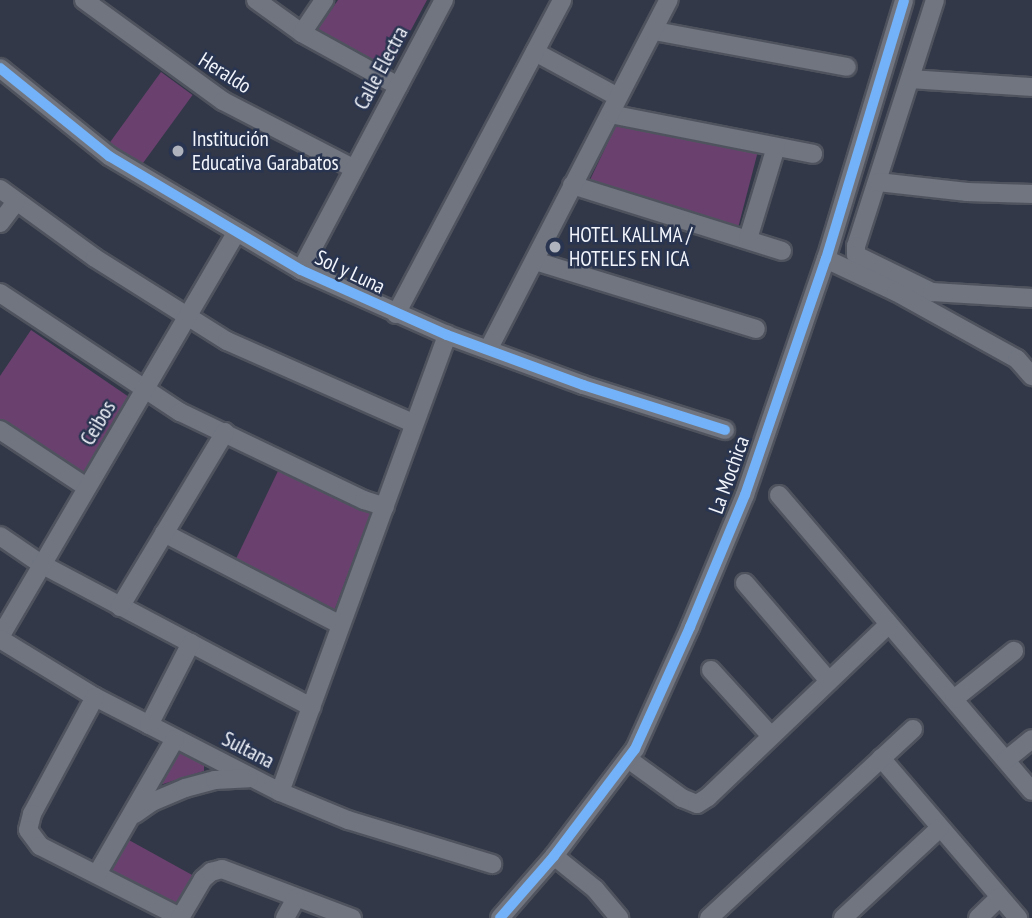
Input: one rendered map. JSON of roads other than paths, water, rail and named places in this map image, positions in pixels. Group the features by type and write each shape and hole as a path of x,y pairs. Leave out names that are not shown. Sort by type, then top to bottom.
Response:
{"street":[{"name":"Heraldo","path":"84,0 223,101 353,168"},
{"path":"256,0 302,33 398,86"},
{"path":"302,33 324,0"},
{"name":"Calle Electra","path":"301,270 444,0"},
{"path":"396,314 562,0"},
{"path":"489,348 670,0"},
{"name":"La Mochica","path":"500,918 554,856 628,759 690,627 745,495 826,259 904,0"},
{"path":"935,0 856,246 856,255 1017,359 1032,376"},
{"path":"655,31 847,67"},
{"path":"535,52 614,106 813,154"},
{"name":"Sol y Luna","path":"0,68 109,156 301,270 447,335 489,348 583,385 725,430"},
{"path":"911,79 1032,87"},
{"path":"748,239 776,147"},
{"path":"878,182 967,192 1032,194"},
{"path":"572,185 782,251"},
{"path":"0,189 186,317 228,341 413,423"},
{"path":"0,223 16,202"},
{"name":"Ceibos","path":"0,638 236,233"},
{"path":"826,259 928,300 1032,299"},
{"path":"535,261 756,329"},
{"path":"0,293 180,412 384,507"},
{"path":"280,792 447,335"},
{"path":"0,430 86,487"},
{"path":"121,607 225,432"},
{"path":"779,495 1032,791"},
{"path":"164,533 341,625"},
{"path":"0,536 41,564 311,707"},
{"path":"745,583 829,681"},
{"path":"628,759 682,798 697,804 889,624"},
{"name":"Sultana","path":"0,638 95,696 280,792 348,820 492,864"},
{"path":"149,725 191,643"},
{"path":"954,699 1014,651"},
{"path":"712,670 771,736"},
{"path":"95,696 32,814 28,830 40,846 180,917 203,879 211,872 222,869 352,918"},
{"path":"709,918 913,729"},
{"path":"97,874 175,739"},
{"path":"1006,760 1032,739"},
{"path":"881,758 1018,918"},
{"path":"129,818 152,802 185,788 215,780 253,778"},
{"path":"843,918 940,828"},
{"path":"554,856 595,890 620,918"},
{"path":"978,918 1000,897"},
{"path":"285,918 296,898"}],"place":[{"name":"Institución Educativa Garabatos","path":"178,151"},
{"name":"HOTEL KALLMA / HOTELES EN ICA","path":"555,247"}]}
